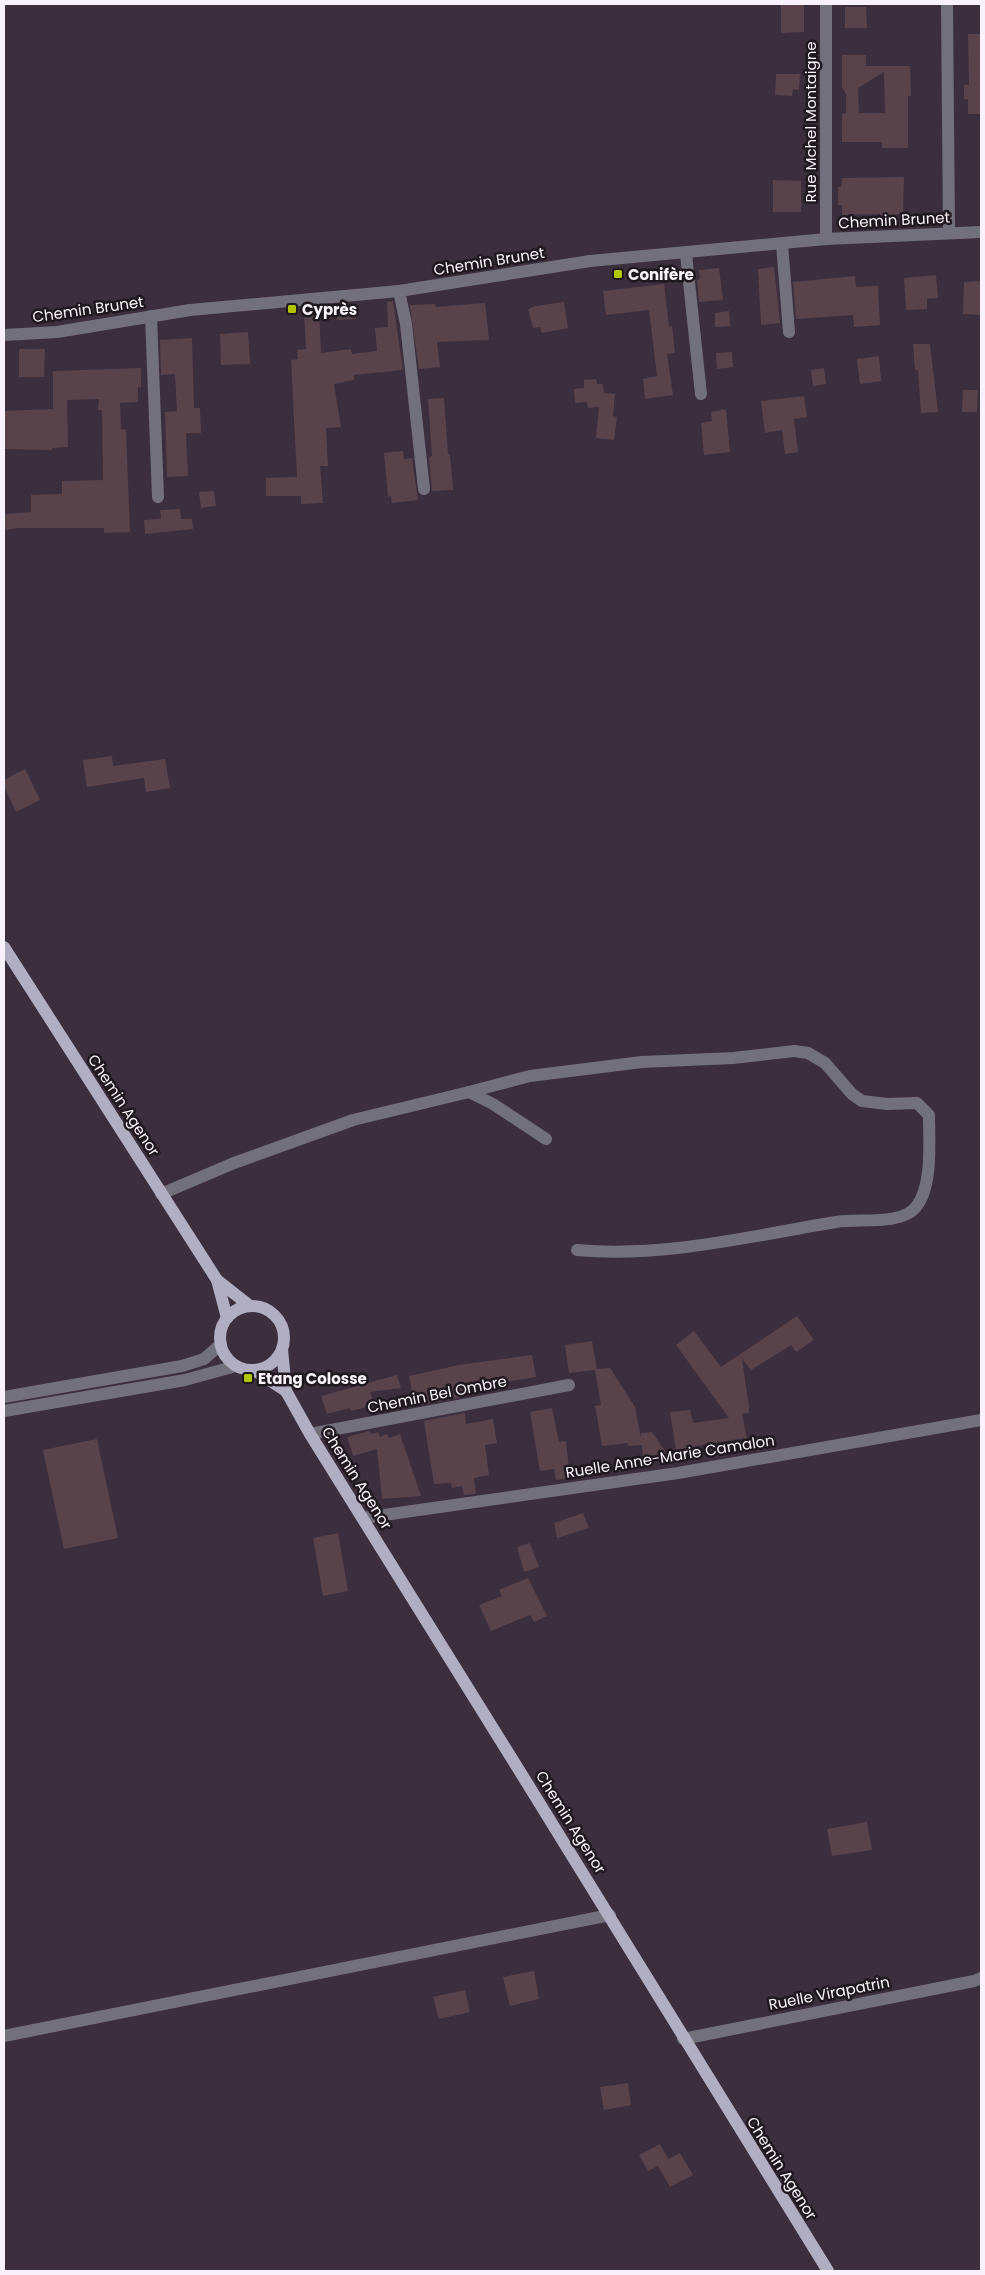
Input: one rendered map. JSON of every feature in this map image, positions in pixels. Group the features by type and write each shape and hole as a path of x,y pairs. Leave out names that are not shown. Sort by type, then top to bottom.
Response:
{"main road":[{"name":"Chemin Agenor","path":"4,947 217,1280 250,1306 259,1306 275,1315 283,1331 282,1349 286,1391 310,1434 610,1915 683,2039 828,2271"},
{"name":"Chemin Agenor","path":"217,1280 226,1318 220,1335 221,1344"},
{"path":"226,1318 233,1312 250,1306"},
{"path":"221,1344 224,1353 236,1366"},
{"path":"254,1370 271,1364 282,1349"},
{"name":"Chemin Agenor","path":"236,1366 254,1370 286,1391"}],"street":[{"name":"Rue Mchel Montaigne","path":"826,4 826,239"},
{"path":"947,4 949,233"},
{"name":"Chemin Brunet","path":"4,336 57,332 190,310 399,291 590,261 686,254 826,239 981,232"},
{"path":"782,244 789,332"},
{"path":"686,254 701,394"},
{"path":"399,291 406,324 424,488"},
{"path":"151,316 158,497"},
{"path":"162,1194 234,1163 353,1120 530,1076 642,1062 733,1058 794,1051 808,1053 825,1063 852,1094 862,1101 887,1104 917,1103 929,1115 929,1158 925,1191 916,1207 909,1214 894,1219 839,1221 747,1238 656,1251 606,1252 577,1250"},
{"path":"469,1092 493,1104 546,1139"},
{"path":"4,1397 182,1366 204,1359 221,1344"},
{"path":"4,1411 185,1380 236,1366"},
{"name":"Chemin Bel Ombre","path":"310,1434 570,1385"},
{"name":"Ruelle Anne-Marie Camalon","path":"363,1518 678,1473 981,1420"},
{"path":"4,2036 610,1915"},
{"name":"Ruelle Virapatrin","path":"683,2039 974,1981 981,1978"}],"building":[{"path":"781,4 804,4 804,32 781,33"},
{"path":"845,7 866,7 867,28 845,28"},
{"path":"968,34 981,34 981,114 968,114 968,99 964,99 964,85 969,85"},
{"path":"842,55 866,55 866,66 910,66 911,96 908,96 908,148 882,148 882,142 842,142 842,114 846,113 846,94 842,87","holes":["884,72 885,113 859,113 858,88"]},
{"path":"776,74 800,74 799,90 793,89 792,96 775,95"},
{"path":"904,177 903,214 880,217 880,214 842,215 842,205 838,205 838,187 841,187 842,178"},
{"path":"773,180 801,181 801,212 773,212"},
{"path":"774,267 780,323 761,325 758,269"},
{"path":"719,268 723,300 699,302 697,280 700,279 699,270"},
{"path":"936,275 938,298 927,299 927,309 906,310 904,278"},
{"path":"855,276 856,287 878,286 880,325 854,327 853,315 796,319 793,282"},
{"path":"981,281 981,315 963,314 964,282"},
{"path":"664,284 669,327 672,326 675,353 667,354 673,395 645,399 643,379 657,376 649,310 606,315 603,291"},
{"path":"409,300 410,305 435,304 436,307 485,303 489,340 437,342 440,367 419,369"},
{"path":"393,301 403,370 354,375 354,380 334,384 341,427 326,428 328,466 320,466 323,503 301,504 301,496 266,496 266,478 297,477 291,360 298,359 297,350 306,349 304,312 319,311 321,353 351,349 352,354 377,351 375,328 388,327 387,302"},
{"path":"564,302 568,328 542,333 540,327 533,328 528,309 535,306"},
{"path":"355,305 356,319 337,320 336,307"},
{"path":"729,311 730,326 715,327 715,313"},
{"path":"248,332 250,364 221,365 220,334"},
{"path":"192,338 194,408 200,408 201,433 186,433 188,476 167,477 165,412 177,411 175,374 161,375 160,340"},
{"path":"913,344 930,344 938,412 921,413 918,370 915,370"},
{"path":"19,349 45,349 44,377 19,377"},
{"path":"732,352 733,367 717,369 716,353"},
{"path":"879,356 881,381 860,384 857,359"},
{"path":"141,368 141,387 138,387 138,402 120,403 121,429 126,430 130,532 104,533 104,528 17,528 4,530 4,514 31,512 31,495 62,494 62,481 103,480 102,410 98,410 99,399 67,400 68,447 52,448 52,450 4,449 4,411 53,409 53,371"},
{"path":"824,368 826,384 813,386 811,370"},
{"path":"596,379 597,384 603,384 604,393 615,394 613,416 617,417 614,440 596,438 599,407 588,408 587,402 575,403 574,389 584,388 584,380"},
{"path":"963,390 978,390 977,412 962,412"},
{"path":"804,396 807,417 794,419 798,452 785,454 782,430 765,433 761,401"},
{"path":"444,398 453,490 432,491 429,457 432,456 428,399"},
{"path":"726,409 730,452 704,455 701,423 712,421 711,412"},
{"path":"403,451 404,459 412,458 418,500 392,503 391,496 388,497 384,453"},
{"path":"214,491 216,506 201,508 199,492"},
{"path":"180,509 181,519 192,519 193,529 145,534 144,520 161,519 160,510"},
{"path":"112,756 113,766 165,759 170,788 146,792 144,778 87,787 83,760"},
{"path":"25,769 40,800 16,812 4,786 4,780"},
{"path":"797,1316 814,1340 796,1352 791,1345 751,1370 742,1359 749,1413 742,1414 748,1443 744,1438 696,1446 699,1459 678,1463 670,1412 690,1410 693,1423 729,1418 676,1345 694,1331 721,1367"},
{"path":"592,1341 597,1369 610,1368 635,1407 641,1438 641,1433 652,1432 667,1454 643,1456 642,1445 628,1446 628,1443 602,1446 595,1406 601,1405 595,1370 569,1373 565,1345"},
{"path":"532,1355 536,1377 486,1385 487,1392 462,1395 462,1397 421,1405 420,1401 414,1402 409,1376 459,1365"},
{"path":"397,1375 401,1388 370,1392 374,1405 351,1411 350,1408 327,1414 321,1396"},
{"path":"552,1408 559,1442 566,1441 570,1478 556,1480 554,1469 540,1471 530,1412"},
{"path":"465,1413 466,1424 493,1419 497,1443 485,1445 489,1475 474,1478 476,1494 464,1495 462,1486 452,1488 451,1483 434,1484 424,1421"},
{"path":"370,1431 371,1434 378,1432 380,1437 387,1434 389,1438 400,1434 421,1496 382,1499 377,1449 353,1456 347,1437"},
{"path":"97,1439 118,1538 64,1549 43,1450"},
{"path":"583,1513 589,1528 557,1538 554,1523"},
{"path":"338,1533 348,1591 323,1596 313,1538"},
{"path":"530,1543 539,1567 524,1572 517,1547"},
{"path":"528,1578 547,1616 534,1622 530,1615 491,1631 479,1605 502,1596 499,1590"},
{"path":"867,1822 872,1850 832,1856 827,1829"},
{"path":"534,1971 539,1999 510,2006 503,1977"},
{"path":"465,1990 470,2012 439,2019 433,1997"},
{"path":"628,2083 631,2105 604,2110 600,2087"},
{"path":"660,2144 668,2159 680,2153 693,2175 670,2187 658,2166 648,2171 639,2155"}],"place":[{"name":"Conifère","path":"618,274"},
{"name":"Cyprès","path":"292,309"},
{"name":"Etang Colosse","path":"248,1378"}]}
